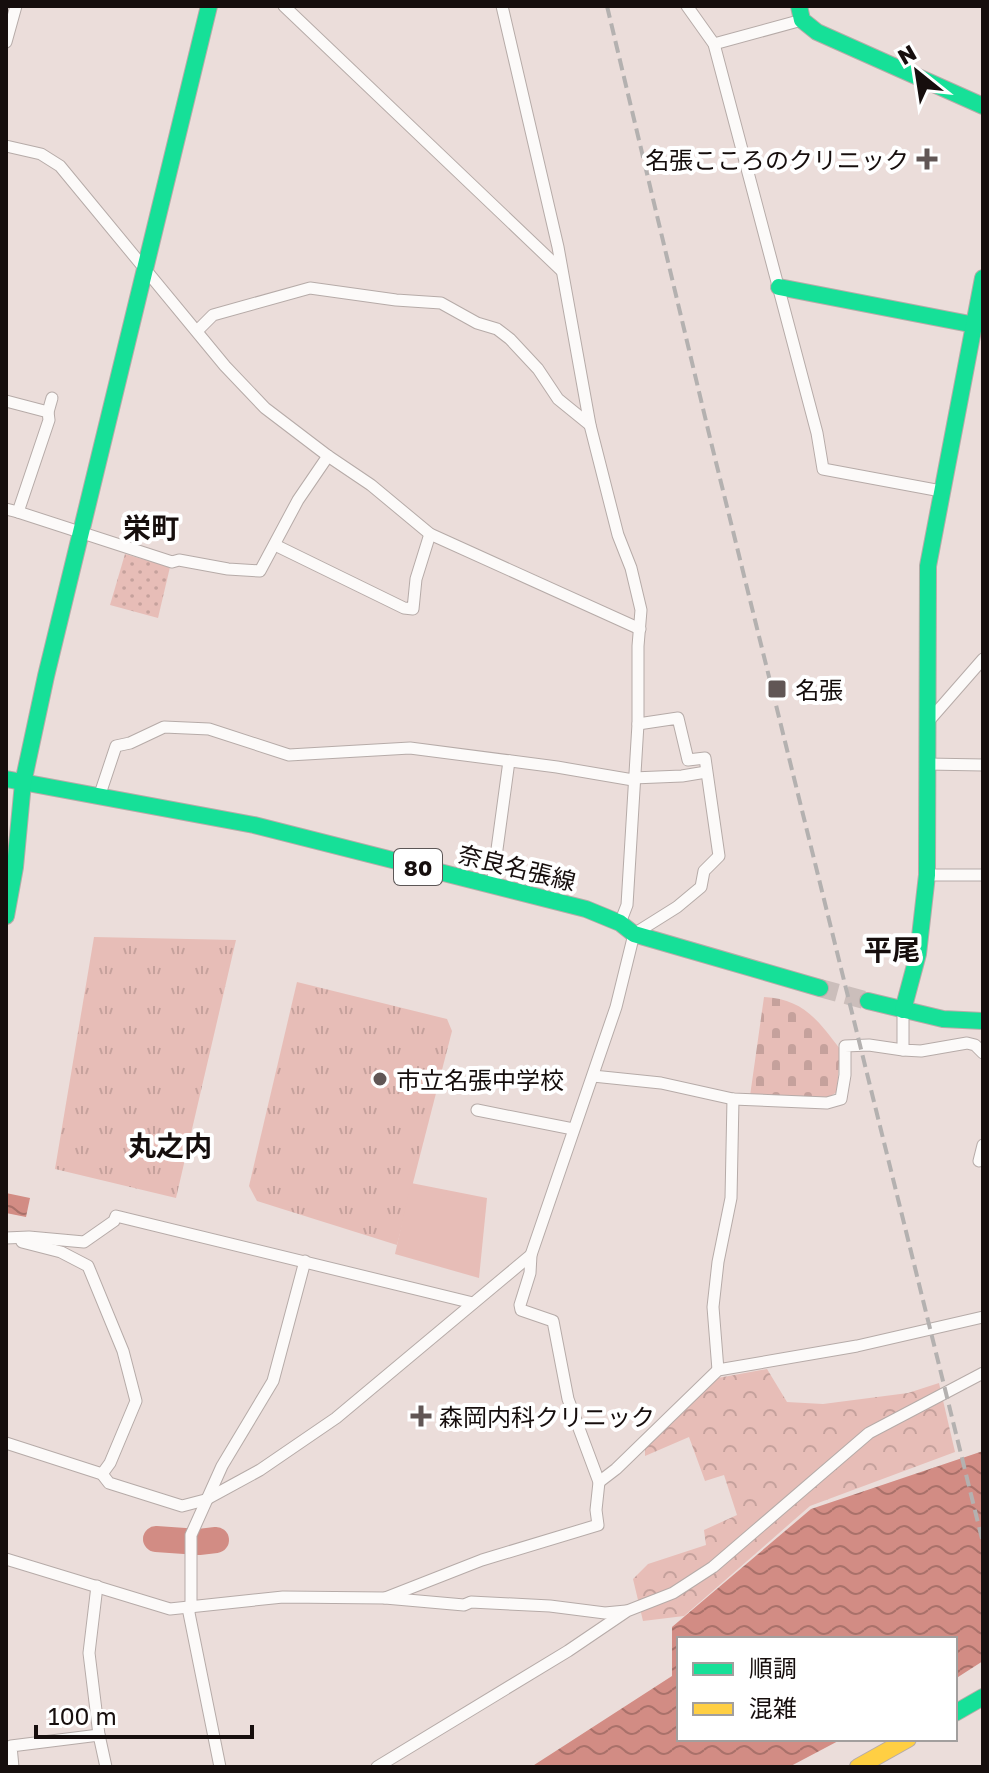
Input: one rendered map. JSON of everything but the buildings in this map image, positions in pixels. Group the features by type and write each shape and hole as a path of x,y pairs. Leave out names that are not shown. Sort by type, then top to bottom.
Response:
{"street":[{"path":"6,42 16,6"},
{"path":"6,916 15,867 14,781 80,533 209,6"},
{"path":"284,6 561,270"},
{"path":"502,6 558,247 590,425 641,610 638,724 627,905 620,923"},
{"path":"687,6 714,44 817,433 823,469 941,491"},
{"path":"714,44 801,13 817,32 983,106"},
{"path":"6,146 41,154 60,166 243,387 265,408 371,485 430,534 640,629"},
{"path":"903,1050 903,1010 918,954 927,875 928,566 983,278"},
{"path":"779,287 975,325"},
{"path":"197,331 213,315 310,288 441,303 477,323 497,329 510,339 538,369 558,399 590,425"},
{"path":"52,398 46,431 12,511 172,562 179,560 260,571 298,500 328,456"},
{"path":"6,401 48,412"},
{"path":"275,545 404,608 413,609 416,579 430,534"},
{"path":"927,723 977,675 983,659"},
{"path":"385,1598 482,1560 598,1525 599,1482 568,1399 553,1321 521,1310 531,1255 616,1007 634,934 677,907 701,887 704,871 719,856 705,758 688,760 678,718 638,724"},
{"path":"99,797 116,746 164,727 209,729 289,755 410,748 633,779 706,772"},
{"path":"492,886 509,761"},
{"path":"927,764 983,765"},
{"name":"奈良名張線","path":"14,781 254,825 586,909 620,923 634,934 820,988"},
{"path":"927,875 983,875"},
{"path":"868,1001 943,1019 983,1021"},
{"path":"593,1076 661,1083 733,1099 827,1103 841,1099 845,1046 869,1045 921,1051 967,1043 975,1045 983,1053"},
{"path":"718,1370 713,1307 731,1198 733,1099"},
{"path":"477,1110 573,1129"},
{"path":"979,1161 983,1145"},
{"path":"10,1238 84,1242 114,1221 116,1216 473,1303"},
{"path":"10,1238 61,1252 88,1266 123,1351 136,1401 110,1463 102,1474"},
{"path":"6,1443 102,1474 109,1483 182,1506 205,1500 260,1470 336,1418 531,1255"},
{"path":"220,1767 189,1608 190,1541 205,1500 273,1381 305,1261"},
{"path":"599,1482 718,1370 857,1346 983,1317"},
{"path":"377,1767 568,1651 627,1611 673,1593 713,1567 869,1433 983,1373"},
{"path":"6,1559 170,1609 272,1598 385,1598 464,1605 471,1602 550,1606 605,1613 627,1611"},
{"path":"97,1586 89,1653 106,1767"},
{"path":"957,1712 983,1697"},
{"path":"13,1767 11,1746 99,1735"},
{"path":"858,1767 904,1741"}],"green space":[{"path":"125,554 170,567 158,618 110,605"},
{"path":"94,937 236,940 176,1198 55,1169"},
{"path":"297,982 447,1019 452,1031 397,1245 257,1201 249,1186"},
{"path":"764,997 789,1002 808,1013 840,1049 837,1092 829,1097 750,1096"},
{"path":"411,1183 487,1198 479,1278 395,1254"},
{"path":"767,1369 787,1402 823,1404 908,1393 939,1383 955,1452 810,1506 684,1616 643,1621 633,1579 648,1564 706,1545 704,1530 737,1515 724,1475 705,1481 689,1437 645,1456 645,1446 718,1378"}],"water":[{"path":"6,1193 30,1198 26,1217 6,1213"},
{"path":"983,1451 983,1661 957,1678 957,1637 677,1637 677,1741 838,1741 789,1767 531,1767 672,1676 672,1627 811,1509"}],"waterway":[{"path":"156,1539 216,1540"}],"tunnel":[{"path":"820,988 868,1001"}],"railway":[{"path":"607,6 711,442 983,1543"}],"traffic: fast":[{"path":"6,916 15,867 23,783 46,676 209,6"},
{"path":"799,6 802,20 817,32 983,106"},
{"path":"903,1010 918,954 927,875 928,566 983,278"},
{"path":"779,287 975,325"},
{"path":"6,779 254,825 586,909 620,923 634,934 820,988"},
{"path":"868,1001 943,1019 983,1021"},
{"path":"957,1712 983,1697"}],"traffic: slow":[{"path":"858,1767 904,1741"}],"place":[{"name":"名張こころのクリニック","path":"927,159"},
{"name":"名張","path":"777,689"},
{"name":"市立名張中学校","path":"380,1079"},
{"name":"森岡内科クリニック","path":"421,1416"}],"district":[{"name":"栄町","path":"151,527"},
{"name":"平尾","path":"892,949"},
{"name":"丸之内","path":"170,1145"}]}
